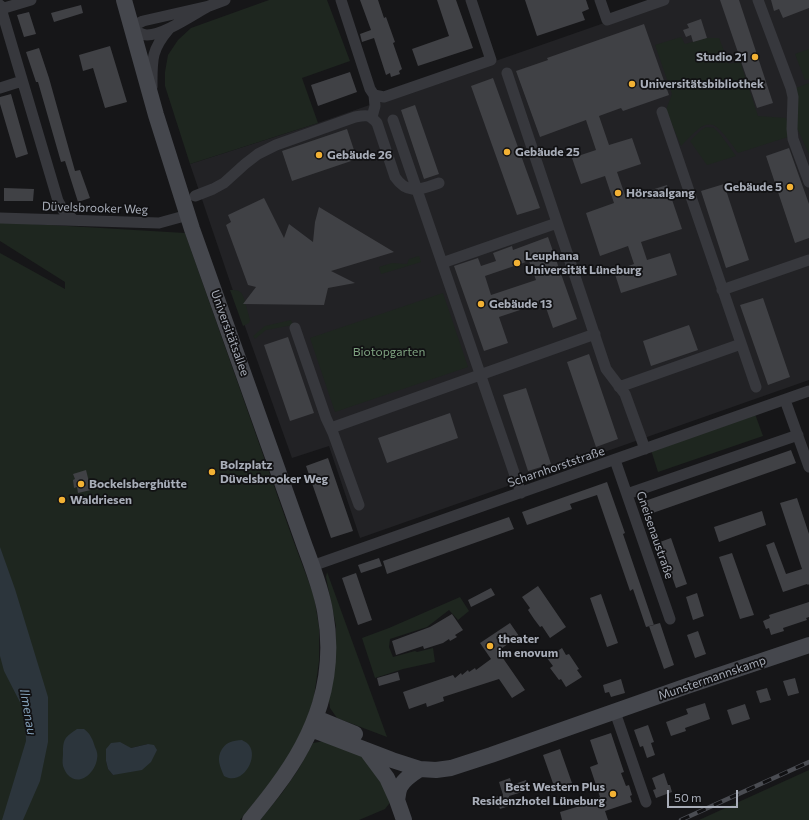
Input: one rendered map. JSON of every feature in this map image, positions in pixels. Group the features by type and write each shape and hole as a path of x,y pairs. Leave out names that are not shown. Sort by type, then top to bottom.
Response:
{"street":[{"path":"31,0 1,7 58,202 63,210 74,220"},
{"name":"Universitätsallee","path":"124,0 151,98 188,215 312,566 325,610 328,644 326,676 320,704 313,724 291,766 250,820"},
{"path":"209,6 159,33 147,35 138,34 131,27 143,21 209,6 225,0"},
{"path":"341,0 370,89 374,95 375,106 372,117"},
{"path":"374,95 384,97 491,60 471,0"},
{"path":"600,0 607,20 664,0"},
{"path":"758,0 791,88 793,139 809,182"},
{"name":"Universitätsallee","path":"151,98 152,62 161,39 170,28"},
{"path":"507,73 606,369 625,394 645,449"},
{"path":"0,88 22,81"},
{"path":"662,112 756,387"},
{"path":"195,196 224,183 258,154 276,145 355,117 363,116 372,117 377,123 395,177 400,184 408,189 417,190 439,183"},
{"path":"393,120 521,493"},
{"name":"Düvelsbrooker Weg","path":"0,218 159,223 188,215"},
{"path":"442,263 557,223"},
{"path":"722,290 809,260"},
{"path":"295,328 326,418 359,506"},
{"path":"330,428 595,334"},
{"path":"619,387 741,344"},
{"name":"Scharnhorststraße","path":"312,566 809,391"},
{"path":"785,400 809,467"},
{"path":"626,494 798,435"},
{"name":"Gneisenaustraße","path":"615,460 670,619"},
{"name":"Munstermannskamp","path":"313,724 394,755 420,769 436,770 451,768 809,645"},
{"path":"615,712 646,802"},
{"name":"Munstermannskamp","path":"313,724 366,750 437,761 476,760"},
{"path":"366,750 387,778 404,820"},
{"path":"387,778 388,767 394,755"},
{"path":"394,755 397,800"},
{"path":"397,800 400,786 406,779 420,769"}],"shaded area":[{"name":"Leuphana Universität Lüneburg","path":"670,0 809,0 809,380 360,538 329,446 292,458 247,332 190,164 318,123"}],"green space":[{"path":"269,0 327,0 350,61 302,78 318,123 190,164 165,86 165,72 168,55 178,40 191,28"},
{"path":"681,37 685,44 707,38 719,38 729,64 740,61 758,116 786,118 791,136 738,153 720,130 713,125 705,125 692,134 681,146 666,110 672,94 655,45"},
{"path":"809,49 809,79 805,80 795,54"},
{"path":"809,83 809,154 797,128 793,89"},
{"path":"706,127 714,128 736,156 707,165 690,141"},
{"path":"0,222 185,233 314,596 319,627 319,661 314,697 304,729 292,753 272,781 240,820 0,820 0,253 65,289 65,282 0,241","holes":["148,744 113,775 108,769 106,761 131,748"]},
{"path":"419,256 421,262 381,274 379,267 392,263 407,264 409,259"},
{"path":"230,290 240,292 244,299 250,320 249,323 243,326"},
{"name":"Biotopgarten","path":"443,293 468,367 335,412 310,338"},
{"path":"291,320 293,325 266,330 255,339 253,336 265,326"},
{"path":"755,414 763,436 658,472 651,450"},
{"path":"327,572 387,737 337,718 330,708 329,699 335,661 336,626 326,577"},
{"path":"460,597 469,611 458,620 449,610 427,627 390,639 389,647 393,657 433,648 435,662 403,669 375,678 362,638"},
{"path":"330,740 367,755 392,800 385,809 359,820 260,820 298,770 313,743"},
{"path":"809,770 809,820 699,820"}],"water":[{"name":"Ilmenau","path":"0,547 15,589 48,697 48,742 40,781 23,820 2,820 26,741 25,712 4,671 0,656"},
{"path":"77,729 84,729 90,735 97,756 96,764 90,774 76,780 67,774 63,766 63,748 64,741 67,736"},
{"path":"242,740 251,748 251,762 248,768 238,777 231,778 224,776 219,759 222,749 230,742"},
{"path":"120,742 131,748 148,744 154,745 157,750 151,762 142,770 113,775 108,769 106,749 111,743"}],"building":[{"path":"360,0 378,0 395,42 393,43 402,69 399,71 400,74 391,77 390,73 386,75 374,38 362,42 360,34 371,30"},
{"path":"437,0 456,0 473,48 418,66 412,49 449,36"},
{"path":"525,0 586,0 589,9 582,12 585,20 537,36"},
{"path":"720,0 739,0 773,103 757,108"},
{"path":"771,0 809,0 809,8 783,18 779,9 774,11"},
{"path":"81,5 83,13 54,22 51,13"},
{"path":"29,12 36,34 24,37 17,15"},
{"path":"701,19 707,38 693,42 691,35 686,37 683,30 689,28 687,24"},
{"path":"644,24 669,95 623,111 621,108 599,116 609,145 632,138 641,164 617,172 626,198 667,185 682,229 641,242 647,260 670,253 677,275 621,293 614,271 634,264 628,246 600,256 586,213 614,203 605,176 581,184 572,158 596,150 586,120 540,137 516,71 548,60 547,58"},
{"path":"110,46 127,102 105,108 93,68 83,71 79,55"},
{"path":"39,48 75,171 80,170 90,198 78,202 65,161 61,162 38,82 36,82 26,52"},
{"path":"350,72 357,92 318,106 311,85"},
{"name":"Gebäude 25","path":"493,78 540,208 517,215 471,86"},
{"path":"11,94 28,154 16,158 0,104 0,97"},
{"path":"415,105 439,174 424,179 401,110"},
{"name":"Gebäude 26","path":"347,129 357,159 292,181 282,151"},
{"name":"Gebäude 5","path":"789,148 809,204 809,238 795,243 766,156"},
{"path":"724,184 749,260 726,268 701,191"},
{"path":"4,188 34,189 33,201 4,201"},
{"path":"264,198 284,238 289,224 313,242 315,222 319,207 394,252 331,271 355,283 328,288 324,305 243,304 256,287 248,285 226,225 231,222 228,215"},
{"path":"548,237 577,319 553,328 544,302 499,317 508,343 484,351 454,266 478,258 481,266 496,261 493,253 512,246 513,250","holes":["529,261 536,280 491,295 485,276"]},
{"path":"763,298 790,377 768,385 740,305"},
{"path":"689,325 698,350 651,366 643,341"},
{"path":"288,337 314,413 290,421 264,345"},
{"path":"589,354 618,439 596,447 567,362"},
{"path":"526,388 551,464 528,471 503,395"},
{"path":"450,413 458,438 387,463 378,438"},
{"path":"791,450 796,463 647,515 642,502"},
{"path":"328,458 353,531 331,538 306,466"},
{"name":"Bockelsberghütte","path":"86,470 91,490 78,493 77,487 74,488 73,480 75,479 73,474"},
{"path":"607,482 654,625 646,627 633,589 630,591 597,495 570,504 572,509 527,525 522,512"},
{"path":"797,498 809,534 809,584 783,592 766,545 774,542 786,574 802,569 780,503"},
{"path":"762,511 766,525 719,542 714,527"},
{"path":"509,517 514,529 387,574 383,561"},
{"path":"671,538 687,584 676,588 660,542"},
{"path":"732,553 754,615 740,619 719,557"},
{"path":"379,558 382,566 361,573 358,565"},
{"path":"356,573 372,620 358,625 342,578"},
{"path":"538,586 566,627 550,638 542,626 540,627 534,619 528,610 530,608 522,597"},
{"path":"491,588 495,595 471,607 468,600"},
{"path":"697,593 704,616 693,620 686,597"},
{"path":"601,594 618,643 607,647 590,598"},
{"path":"809,602 809,617 806,618 807,620 783,628 784,631 771,635 769,628 766,629 763,621 770,618 769,615"},
{"path":"452,614 463,630 455,635 457,637 450,641 449,639 443,643 424,649 423,646 396,655 392,641 430,627"},
{"path":"510,623 519,636 498,651 525,690 512,698 499,679 443,697 444,701 427,707 426,703 409,709 403,692 453,675 455,678 468,670 469,672 475,668 476,670 491,659 480,643"},
{"path":"660,623 674,665 664,669 649,626"},
{"path":"698,631 706,654 695,658 687,635"},
{"path":"562,648 566,655 569,654 579,669 577,670 582,677 566,687 561,679 559,680 550,668 553,666 547,658"},
{"path":"398,672 400,680 379,686 377,678"},
{"path":"795,678 799,693 788,696 783,681"},
{"path":"621,679 625,693 611,697 609,692 605,693 603,685"},
{"path":"767,688 771,700 760,703 756,691"},
{"path":"705,703 710,719 685,728 686,731 671,736 666,722 688,714 686,709"},
{"path":"745,704 750,719 732,725 727,710"},
{"path":"648,725 654,742 651,743 655,755 647,758 643,746 640,747 634,730"},
{"path":"611,733 624,772 621,773 626,786 629,785 632,795 630,796 632,802 605,811 608,820 562,820 560,812 580,806 579,803 600,797 590,767 598,764 590,740"},
{"path":"560,749 572,783 555,789 543,755"},
{"path":"664,773 672,792 656,798 653,790 656,789 652,778"},
{"path":"510,778 512,785 526,780 529,790 509,796 512,805 500,809 496,797 503,795 499,782"}],"railway":[{"path":"681,820 809,762"}],"place":[{"name":"Studio 21","path":"755,57"},
{"name":"Universitätsbibliothek","path":"632,84"},
{"name":"Gebäude 25","path":"507,152"},
{"name":"Gebäude 26","path":"319,155"},
{"name":"Gebäude 5","path":"790,187"},
{"name":"Hörsaalgang","path":"618,193"},
{"name":"Leuphana Universität Lüneburg","path":"517,263"},
{"name":"Gebäude 13","path":"481,304"},
{"name":"Bolzplatz Düvelsbrooker Weg","path":"212,472"},
{"name":"Bockelsberghütte","path":"81,484"},
{"name":"Waldriesen","path":"62,500"},
{"name":"theater im enovum","path":"490,646"},
{"name":"Best Western Plus Residenzhotel Lüneburg","path":"613,794"}]}
